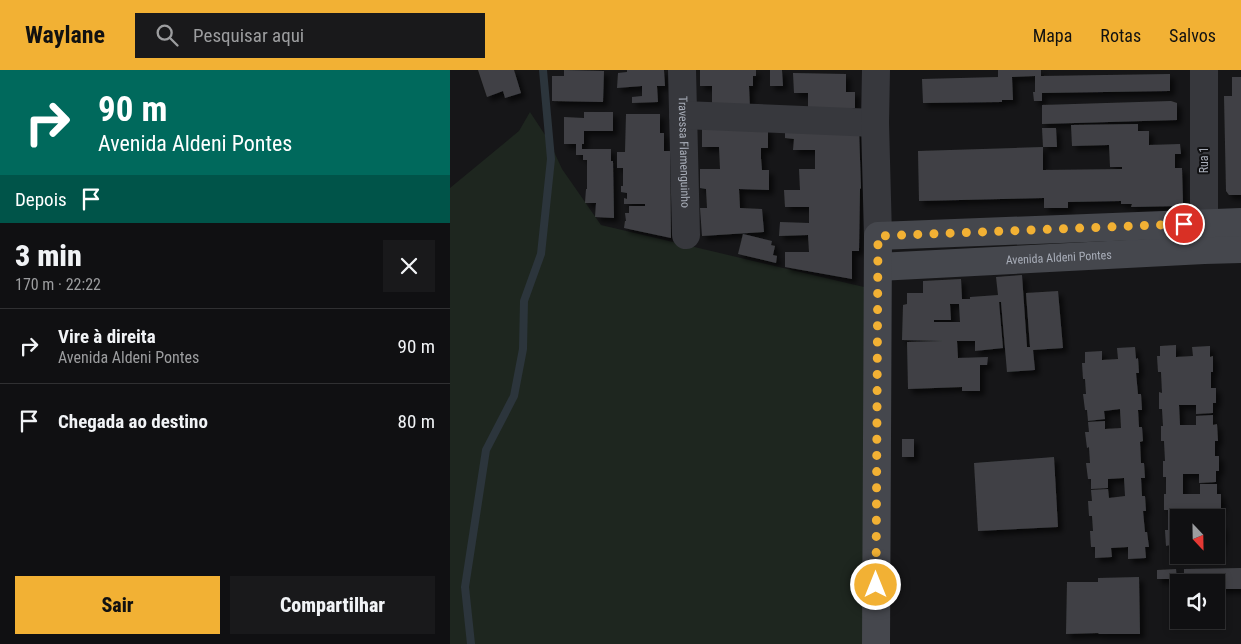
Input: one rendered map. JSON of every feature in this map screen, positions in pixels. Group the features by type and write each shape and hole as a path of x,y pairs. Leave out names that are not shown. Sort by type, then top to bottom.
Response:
{"main road":[{"name":"Avenida Aldeni Pontes","path":"878,267 1204,236 1241,222"},
{"name":"Avenida Aldeni Pontes","path":"878,236 1204,236 1241,249"},
{"path":"876,644 878,236"}],"street":[{"name":"Travessa Flamenguinho","path":"682,70 686,235"},
{"path":"876,70 875,122 878,236"},
{"name":"Rua 1","path":"1204,70 1204,236"},
{"path":"683,115 875,122"}],"shaded area":[{"path":"530,112 549,141 562,169 601,225 864,287 863,644 450,644 450,188 519,131"}],"building":[{"path":"478,70 514,70 521,93 505,98 503,91 487,97"},
{"path":"564,70 604,71 603,102 552,101 552,76 564,76"},
{"path":"627,70 664,70 665,86 657,86 658,102 632,103 632,97 642,96 642,86 617,88 618,73 627,72"},
{"path":"700,70 756,70 756,76 753,76 753,86 749,86 750,109 712,106 712,86 700,86"},
{"path":"770,70 782,70 783,86 770,86"},
{"path":"998,70 1041,70 1041,76 1170,74 1170,91 1042,93 1042,101 1034,101 1035,76 1012,77 1013,100 1002,100 1002,102 923,103 922,79 998,77"},
{"path":"793,73 846,74 846,92 855,92 855,108 808,109 808,93 794,93"},
{"path":"1232,77 1241,77 1241,195 1229,195 1226,191 1224,96 1232,96"},
{"path":"1171,101 1177,103 1177,120 1042,124 1042,105"},
{"path":"584,112 613,112 613,131 584,131 582,149 611,149 614,218 595,217 596,203 585,203 587,160 583,160 583,155 576,155 576,144 564,144 564,117 584,118"},
{"path":"626,114 660,114 660,133 664,133 664,151 670,151 671,238 624,228 626,221 625,213 629,213 629,206 645,206 645,204 624,204 624,198 627,199 627,193 621,192 623,168 617,168 617,152 625,152"},
{"path":"1138,124 1138,131 1149,131 1149,145 1180,144 1181,154 1175,154 1175,168 1182,168 1183,203 1180,203 1180,206 1131,207 1132,204 1121,204 1121,201 1068,202 1068,208 1044,208 1044,198 919,201 918,151 1043,147 1043,170 1122,169 1122,167 1110,167 1109,145 1072,146 1071,125"},
{"path":"702,126 768,128 768,148 761,148 761,158 762,170 769,170 769,190 739,189 740,208 762,209 764,232 702,236 700,208 707,208 706,189 700,188 700,169 720,169 719,147 702,147"},
{"path":"785,128 859,129 861,188 859,251 852,251 852,279 785,267 785,252 809,252 808,235 779,236 780,222 809,223 809,207 785,207 784,190 800,190 799,169 815,169 815,150 793,150 794,139 785,138"},
{"path":"1042,128 1056,128 1057,147 1043,147"},
{"path":"743,234 772,241 771,245 775,246 773,255 777,256 776,263 738,254"},
{"path":"1022,275 1027,347 1030,347 1026,293 1058,291 1063,348 1033,350 1035,370 1007,372 1001,302 999,302 1003,348 975,351 975,341 957,341 958,358 988,357 987,365 980,365 980,391 962,391 962,387 908,389 907,342 943,341 902,340 903,305 907,304 907,293 923,293 923,281 961,279 962,299 998,295 996,277","holes":["950,304 959,304 960,322 934,322 934,320 951,320"]},
{"path":"1176,345 1176,357 1193,356 1192,347 1210,346 1210,357 1213,356 1211,388 1216,388 1216,403 1213,403 1213,413 1196,414 1196,405 1179,405 1180,425 1196,425 1196,416 1213,415 1213,425 1217,424 1218,441 1215,441 1215,456 1219,456 1219,471 1216,471 1216,482 1199,483 1199,474 1183,474 1183,494 1200,494 1200,484 1217,484 1217,494 1221,494 1221,509 1170,509 1170,545 1166,546 1165,530 1168,530 1168,510 1164,510 1166,477 1163,477 1163,461 1165,461 1164,441 1161,441 1161,426 1163,426 1162,409 1159,409 1159,392 1162,393 1161,372 1158,372 1157,356 1160,356 1160,346"},
{"path":"1135,347 1139,373 1136,373 1138,394 1141,394 1142,410 1138,410 1139,427 1142,427 1143,441 1140,442 1141,463 1144,463 1145,478 1141,478 1142,496 1145,496 1146,511 1143,511 1149,547 1145,547 1146,558 1128,559 1128,547 1111,548 1112,557 1095,558 1095,547 1091,547 1090,531 1093,531 1088,501 1092,501 1091,490 1108,489 1109,498 1125,496 1124,478 1108,479 1108,488 1091,489 1091,479 1088,479 1086,463 1090,463 1089,447 1087,448 1085,432 1089,432 1088,422 1105,421 1105,429 1121,428 1120,409 1104,411 1105,419 1088,421 1083,394 1086,394 1082,363 1085,363 1085,352 1102,351 1102,360 1118,359 1117,348"},
{"path":"902,439 914,439 914,457 902,457"},
{"path":"1054,457 1058,527 978,531 974,463"},
{"path":"1241,568 1241,589 1225,589 1225,574 1184,574 1184,569"},
{"path":"1176,569 1176,574 1170,574 1170,579 1157,579 1157,570"},
{"path":"1139,577 1140,634 1066,634 1067,582 1098,582 1098,578"}],"waterway":[{"path":"471,644 465,587 486,450 514,396 523,349 524,301 541,254 551,159 543,70"}],"route":[{"path":"876,585 878,236 1184,224"}]}
